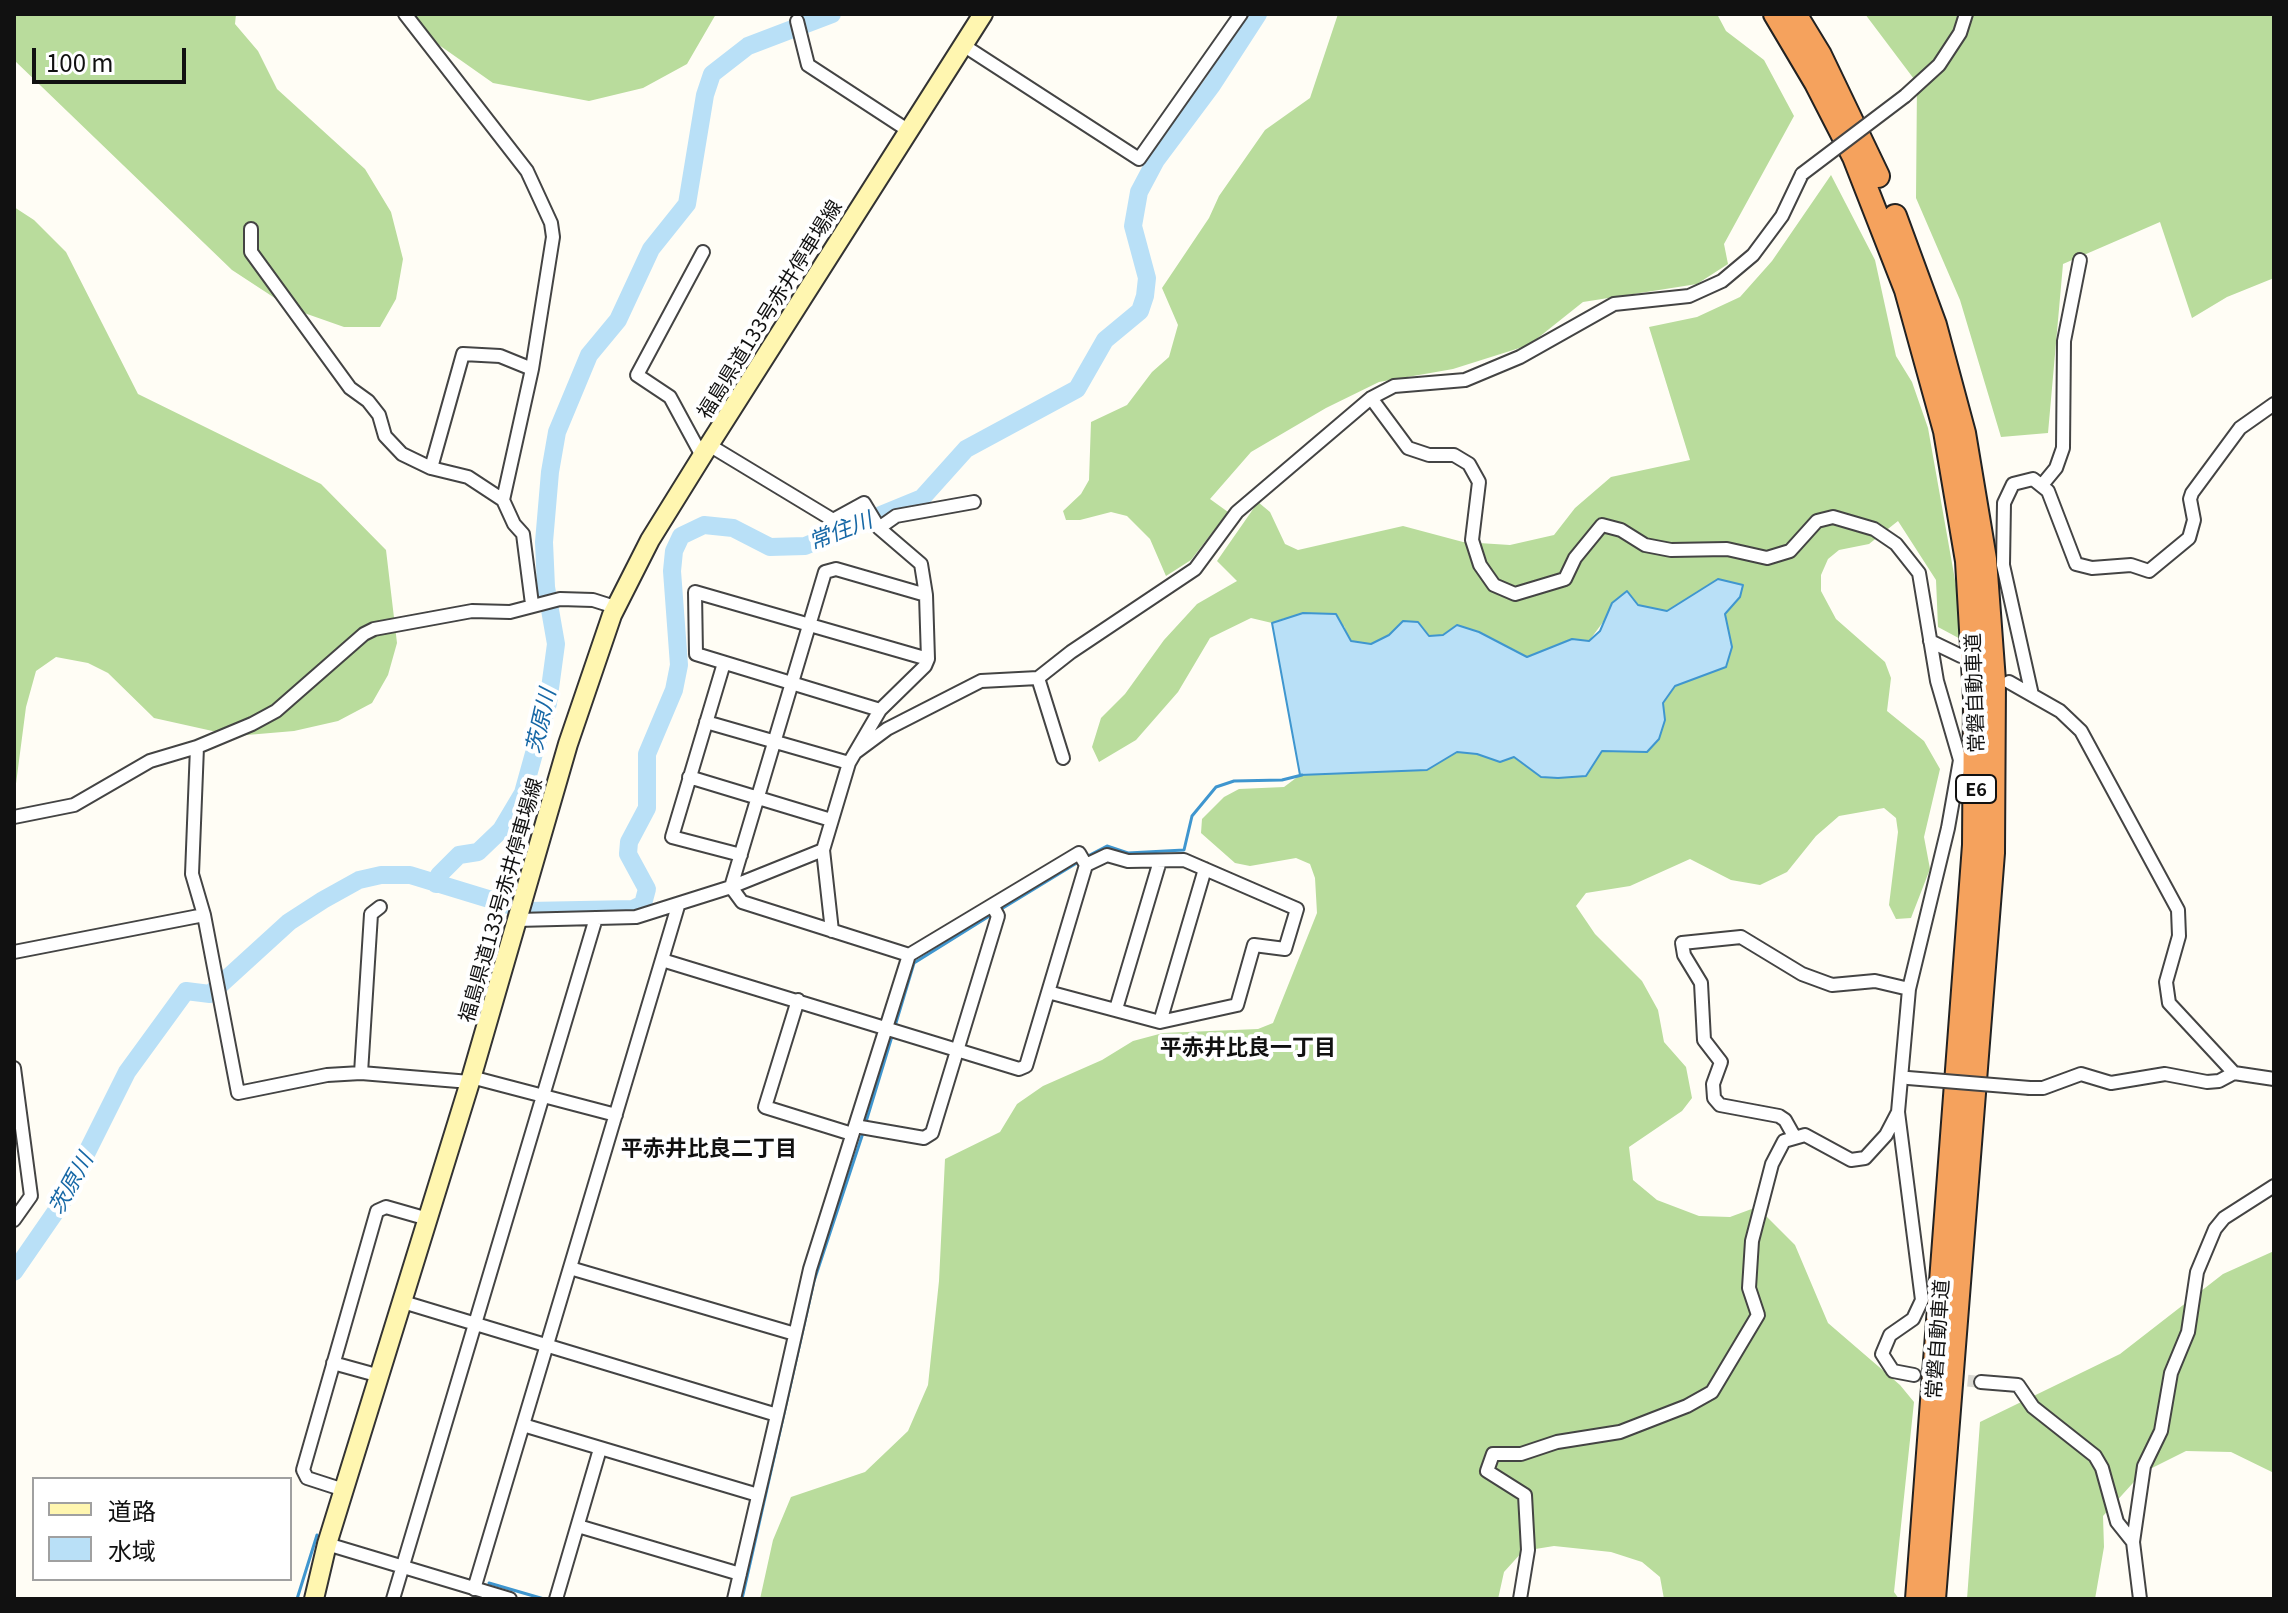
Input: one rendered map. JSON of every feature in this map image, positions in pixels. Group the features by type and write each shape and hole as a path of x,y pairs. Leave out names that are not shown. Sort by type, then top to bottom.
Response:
{"highway":[{"name":"常磐自動車道","path":"1775,14 1816,83 1854,157 1906,290 1945,431 1967,561 1975,698 1974,845 1917,1599"},
{"name":"常磐自動車道","path":"1795,14 1864,142 1899,225 1935,325 1976,491 1991,617 1995,739 1993,853 1934,1599"}],"main road":[{"name":"福島県道133号赤井停車場線","path":"314,1599 327,1544 403,1302 572,731 615,607 705,450 983,14"}],"street":[{"path":"405,14 527,171 547,210 553,237 532,369 503,500"},
{"path":"963,45 1139,159 1241,14"},
{"path":"853,758 887,729 981,681 1038,678 1071,652 1195,569 1237,512 1371,398 1394,386 1465,380 1520,357 1614,304 1689,296 1722,281 1753,255 1782,216 1802,174 1905,96 1939,65 1960,33 1966,14"},
{"path":"797,21 808,65 909,131"},
{"path":"251,229 251,252 350,388 368,401 379,415 385,436 402,454 431,468 468,477 503,500 514,524 523,534 534,604"},
{"path":"703,252 637,375 670,397 705,450 833,520 864,503 876,526 921,564 926,595 928,659 925,666 880,710 853,758 831,820 823,850 832,931"},
{"path":"2042,485 2056,468 2063,448 2064,341 2080,260"},
{"path":"431,468 463,354 500,356 532,369"},
{"path":"1371,398 1408,448 1429,455 1454,455 1469,464 1479,482 1472,540 1480,565 1494,585 1515,594 1565,579 1575,558 1602,525 1621,530 1645,545 1671,550 1727,549 1767,558 1790,551 1817,521 1833,517 1874,529 1914,562 1919,573 1940,694 1960,760 1948,828 1909,989 1904,1078 1898,1112 1922,1300 1913,1319 1890,1335 1882,1354 1886,1365 1893,1371 1914,1375"},
{"path":"2032,695 2003,565 2004,503 2013,484 2033,479 2042,485 2076,564 2092,568 2131,565 2149,571 2189,538 2194,520 2192,493 2240,428 2274,404"},
{"path":"876,526 896,516 974,502"},
{"path":"731,887 825,572 836,569 926,595"},
{"path":"880,710 696,654 695,592 928,659"},
{"path":"14,817 74,805 150,761 197,747 276,711 364,634 374,629 472,611 510,612 560,599 593,600 615,607"},
{"path":"1930,641 1961,656"},
{"path":"724,663 672,837 741,855"},
{"path":"1038,678 1063,758"},
{"path":"2009,682 2072,720 2081,731 2178,910 2179,936 2166,982 2169,1003 2234,1073"},
{"path":"706,722 775,742 853,758"},
{"path":"197,747 192,874 204,915 238,1093 327,1075 361,1073 470,1079 616,1115"},
{"path":"689,777 831,820"},
{"path":"519,913 636,917 678,906 823,850"},
{"path":"662,960 1019,1069 1026,1066 1084,861 1079,853 995,911 909,955 742,902 731,887"},
{"path":"1048,992 1160,1022 1237,1005 1254,945 1285,949 1297,909 1184,860 1128,861 1107,855 1084,861"},
{"path":"1116,1009 1160,861"},
{"path":"1160,1022 1205,869"},
{"path":"474,1589 678,906"},
{"path":"361,1073 371,914 380,907"},
{"path":"798,1000 765,1107 859,1129 924,1138 932,1133 995,911"},
{"path":"14,952 204,915"},
{"path":"393,1599 596,918"},
{"path":"1794,1136 1779,1116 1720,1105 1714,1098 1713,1084 1721,1062 1704,1040 1701,983 1684,955 1682,943 1741,937 1802,974 1832,985 1875,981 1909,989"},
{"path":"734,1599 810,1269 892,1029 909,955"},
{"path":"14,1068 31,1196 14,1220"},
{"path":"1904,1078 2030,1088 2043,1088 2081,1074 2122,1083 2165,1074 2219,1081 2234,1073 2274,1079"},
{"path":"1520,1599 1528,1550 1525,1495 1487,1471 1493,1454 1521,1454 1557,1442 1620,1432 1687,1406 1712,1392 1758,1315 1749,1288 1752,1241 1772,1164 1784,1141 1805,1135 1851,1160 1865,1158 1886,1135 1898,1112"},
{"path":"2140,1599 2133,1542 2146,1456 2161,1431 2171,1373 2188,1332 2197,1272 2215,1229 2224,1218 2274,1186"},
{"path":"344,1490 307,1478 303,1470 377,1211 386,1207 428,1219"},
{"path":"570,1268 795,1334"},
{"path":"403,1302 777,1415"},
{"path":"333,1363 380,1376"},
{"path":"1981,1382 2018,1385 2033,1407 2095,1456 2102,1468 2117,1522 2133,1542"},
{"path":"523,1425 758,1495"},
{"path":"556,1599 600,1449"},
{"path":"578,1526 740,1574"},
{"path":"327,1544 510,1599"}],"green space":[{"path":"14,14 236,14 235,24 258,51 277,89 365,169 391,212 403,259 396,299 380,327 344,327 290,308 232,270 14,60"},
{"path":"395,14 716,14 687,64 643,88 589,101 493,83"},
{"path":"1338,14 1717,14 1726,31 1764,60 1794,116 1724,244 1728,264 1697,284 1583,302 1529,345 1453,369 1379,382 1326,408 1251,452 1210,499 1228,512 1191,560 1166,576 1150,539 1127,516 1111,512 1080,520 1066,520 1063,511 1081,494 1089,480 1091,422 1127,405 1152,372 1169,357 1178,325 1162,288 1209,218 1219,196 1265,130 1310,98"},
{"path":"1865,14 2274,14 2274,278 2227,297 2192,318 2160,222 2063,264 2048,433 2001,437 1960,300 1916,198 1917,83"},
{"path":"1831,175 1875,260 1896,356 1912,382 1928,428 1966,642 1938,627 1936,580 1898,521 1869,544 1839,550 1828,559 1821,575 1821,591 1836,619 1885,662 1891,678 1887,711 1924,741 1940,769 1924,837 1930,869 1911,918 1896,919 1889,905 1898,832 1896,818 1884,808 1839,816 1816,836 1787,872 1760,885 1731,880 1690,859 1630,886 1586,893 1576,906 1595,934 1642,981 1658,1010 1664,1042 1686,1067 1692,1098 1682,1111 1629,1147 1633,1180 1657,1200 1699,1216 1730,1217 1757,1207 1795,1245 1828,1323 1900,1385 1914,1402 1894,1592 1899,1599 1664,1599 1660,1577 1642,1562 1611,1552 1554,1546 1523,1551 1504,1572 1498,1599 760,1599 773,1540 791,1497 865,1472 908,1431 928,1385 939,1281 945,1159 1000,1132 1017,1104 1043,1086 1102,1060 1133,1041 1163,1033 1258,1029 1273,1023 1317,913 1315,878 1310,864 1296,858 1250,866 1235,863 1201,833 1202,819 1224,797 1239,789 1284,787 1300,775 1427,770 1457,752 1477,754 1500,762 1514,757 1541,777 1601,751 1647,751 1665,720 1663,703 1675,686 1726,667 1732,647 1725,614 1740,597 1680,603 1668,611 1638,605 1626,591 1589,641 1572,639 1527,657 1479,632 1428,636 1403,621 1389,635 1371,644 1350,641 1344,626 1285,618 1272,623 1251,618 1210,638 1178,692 1136,740 1099,762 1092,747 1101,718 1125,694 1164,640 1197,604 1237,581 1217,561 1258,502 1270,512 1285,544 1298,550 1403,526 1463,542 1510,545 1554,535 1575,508 1611,477 1690,460 1649,327 1697,317 1740,297 1772,261"},
{"path":"14,207 34,220 66,252 138,394 321,484 386,550 397,643 388,675 372,703 338,721 294,731 235,736 154,718 108,673 88,663 56,657 36,671 26,707 14,799"},
{"path":"2274,1251 2274,1473 2231,1452 2186,1451 2142,1473 2103,1516 2104,1547 2095,1599 1967,1599 1980,1422 2120,1354 2223,1274"}],"water":[{"path":"1718,579 1743,585 1740,597 1725,614 1732,647 1726,667 1675,686 1663,703 1665,720 1659,739 1647,752 1602,751 1586,776 1558,778 1541,777 1514,757 1500,762 1477,754 1457,752 1427,770 1300,775 1272,623 1303,613 1336,614 1351,641 1371,644 1389,635 1403,621 1418,622 1429,636 1443,635 1457,625 1479,632 1527,657 1572,639 1589,641 1600,631 1612,603 1627,591 1638,605 1667,611"}],"waterway":[{"name":"茨原川","path":"436,884 439,875 459,855 478,852 501,830 523,793 548,703 556,644 546,587 544,542 557,432 589,355 618,320 651,249 687,204 705,95 712,74 748,46 832,14"},
{"name":"常住川","path":"14,1272 61,1204 127,1072 186,991 210,994 289,922 323,900 359,880 381,875 410,875 528,911 633,909 643,904 647,889 628,854 629,842 647,808 647,754 674,690 679,665 672,571 674,551 681,536 704,525 733,528 770,547 805,546 922,498 966,449 1077,389 1105,340 1140,311 1145,296 1147,278 1133,226 1139,192 1156,160 1212,85 1258,14"},
{"path":"1086,857 1107,846 1128,853 1184,850 1192,816 1216,787 1234,781 1282,780 1302,775"},
{"path":"998,911 1080,861"},
{"path":"895,1026 914,963 991,915"},
{"path":"865,1125 893,1033"},
{"path":"742,1599 814,1281 863,1133"},
{"path":"297,1599 317,1535"},
{"path":"489,1583 544,1599"}],"tunnel":[{"path":"1914,1375 1981,1382"}],"district":[{"name":"平赤井比良一丁目","path":"1248,1047"},
{"name":"平赤井比良二丁目","path":"709,1148"}]}
